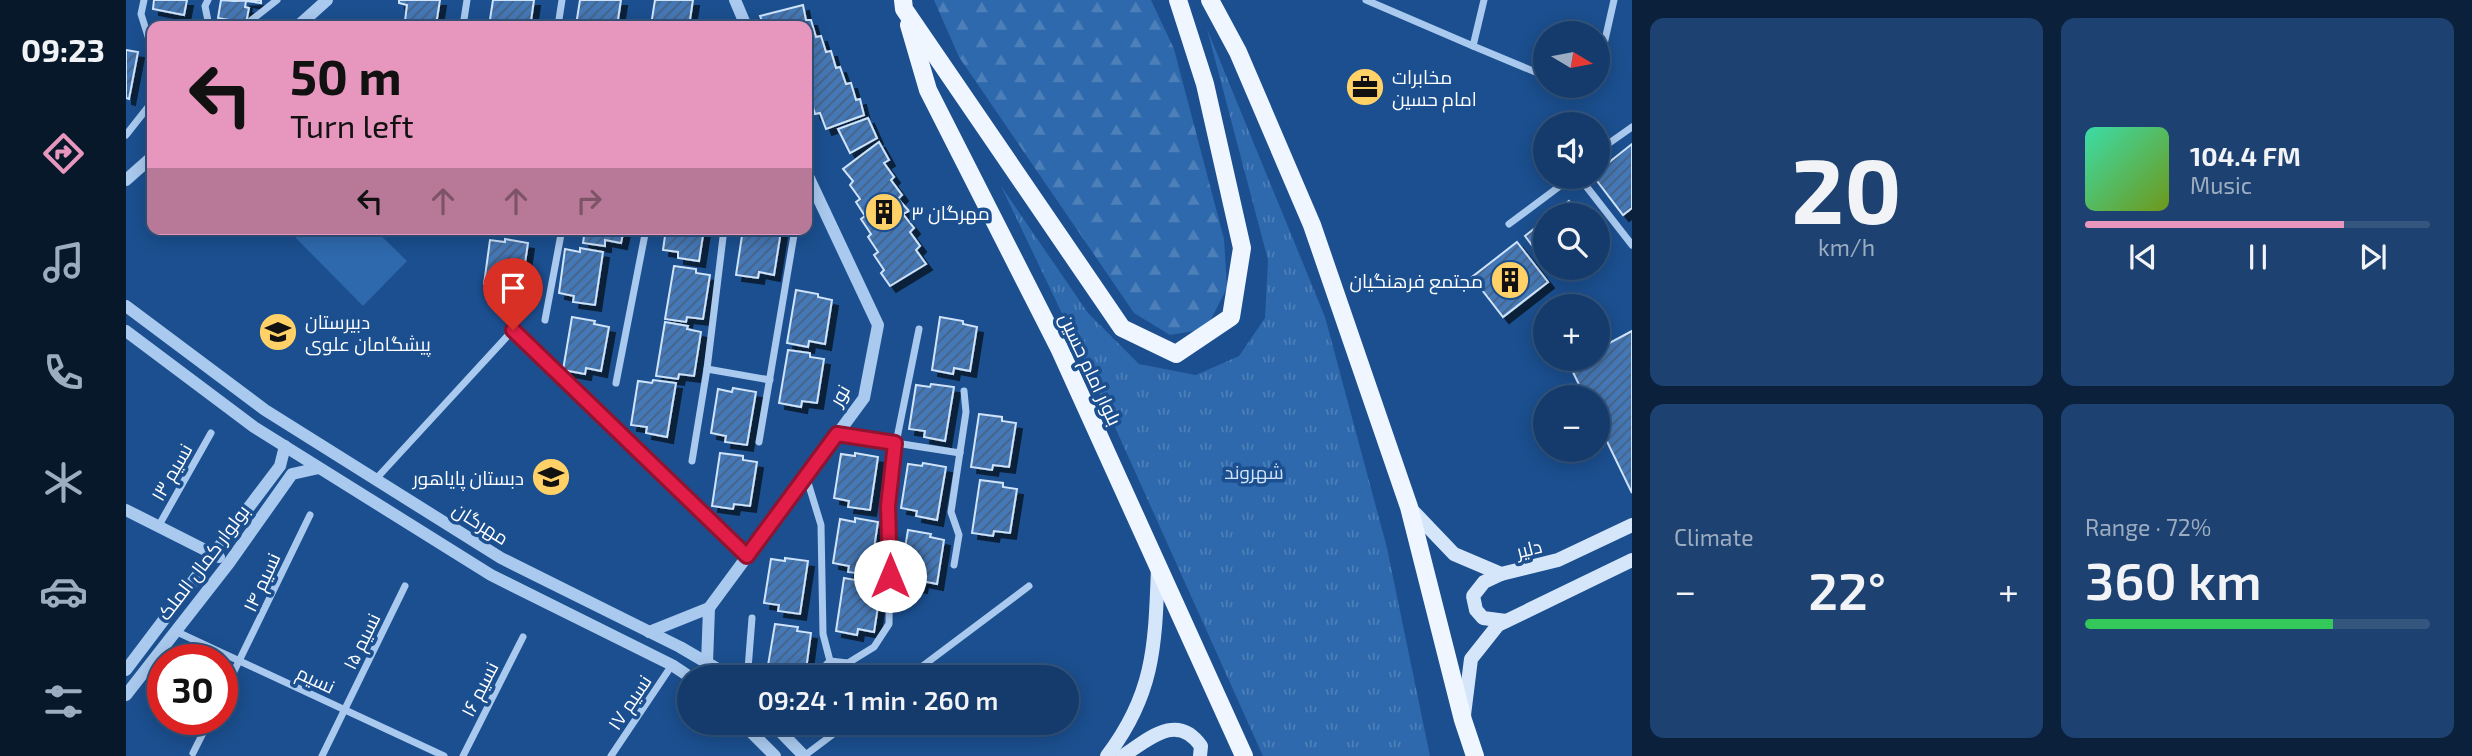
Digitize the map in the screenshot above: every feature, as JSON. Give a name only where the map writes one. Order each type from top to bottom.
[{"type":"main road","points":[[903,3],[1122,328],[1176,354],[1231,317],[1242,248],[1205,84],[1178,0]]},
{"type":"main road","points":[[1210,0],[1238,52],[1312,225],[1409,507],[1463,720],[1475,756]]},
{"type":"main road","name":"بلوار امام حسین","points":[[903,3],[928,90],[1060,350],[1244,756]]},
{"type":"main road","name":"دلیر","points":[[1409,507],[1454,554],[1501,574],[1558,560],[1632,525]]},
{"type":"main road","points":[[1463,720],[1471,659],[1499,625],[1632,560]]},
{"type":"main road","points":[[1107,756],[1141,702],[1152,661],[1158,564]]},
{"type":"main road","points":[[1501,574],[1484,582],[1473,596],[1476,610],[1483,618],[1506,621]]},
{"type":"main road","points":[[1123,756],[1157,734],[1174,729],[1192,734],[1201,746],[1200,756]]},
{"type":"street","points":[[144,0],[141,14],[147,33]]},
{"type":"street","points":[[208,0],[205,6],[208,21]]},
{"type":"street","points":[[250,21],[277,0]]},
{"type":"street","points":[[304,21],[327,0]]},
{"type":"street","points":[[464,21],[467,0]]},
{"type":"street","points":[[559,21],[562,0]]},
{"type":"street","points":[[735,0],[744,21]]},
{"type":"street","points":[[1216,0],[1219,18]]},
{"type":"street","points":[[1366,0],[1533,71]]},
{"type":"street","points":[[1473,46],[1484,0]]},
{"type":"street","points":[[1609,21],[1614,0]]},
{"type":"street","points":[[126,135],[147,108]]},
{"type":"street","points":[[1610,143],[1632,127]]},
{"type":"street","points":[[126,180],[147,161]]},
{"type":"street","name":"نور","points":[[709,608],[863,398],[878,324],[812,185]]},
{"type":"street","points":[[1509,224],[1556,189]]},
{"type":"street","points":[[1588,189],[1632,245]]},
{"type":"street","points":[[545,320],[561,235]]},
{"type":"street","points":[[616,383],[645,235]]},
{"type":"street","points":[[692,461],[707,369],[723,235]]},
{"type":"street","points":[[759,442],[794,235]]},
{"type":"street","name":"مهرگان","points":[[126,306],[265,410],[501,558],[710,665]]},
{"type":"street","points":[[830,661],[848,663],[874,647],[889,624],[888,506],[895,443],[919,329]]},
{"type":"street","points":[[376,480],[513,330],[747,556]]},
{"type":"street","name":"مهرگان","points":[[126,331],[254,427],[491,575],[677,668]]},
{"type":"street","points":[[707,369],[769,380]]},
{"type":"street","points":[[954,565],[958,535],[951,512],[965,412],[964,391]]},
{"type":"street","name":"نسیم ۱۳","points":[[158,527],[211,433]]},
{"type":"street","points":[[837,434],[960,453]]},
{"type":"street","name":"بولوار کمال الملک","points":[[126,670],[280,466],[285,446]]},
{"type":"street","name":"بولوار کمال الملک","points":[[126,695],[229,563],[292,474],[320,468]]},
{"type":"street","points":[[806,476],[821,525],[823,634],[830,661]]},
{"type":"street","points":[[126,510],[229,563]]},
{"type":"street","name":"نسیم ۱۴","points":[[238,666],[310,515]]},
{"type":"street","name":"نسیم ۱۵","points":[[322,756],[405,586]]},
{"type":"street","points":[[924,665],[1029,586]]},
{"type":"street","points":[[582,620],[591,603]]},
{"type":"street","points":[[649,632],[709,608],[707,663]]},
{"type":"street","points":[[748,665],[752,618]]},
{"type":"street","name":"نسیم","points":[[174,631],[444,756]]},
{"type":"street","name":"نسیم ۱۶","points":[[463,756],[523,637]]},
{"type":"street","points":[[826,665],[830,661]]},
{"type":"street","name":"نسیم ۱۷","points":[[611,756],[672,665]]},
{"type":"street","points":[[192,753],[202,735]]},
{"type":"street","points":[[754,735],[775,756]]},
{"type":"street","points":[[784,735],[804,756],[832,735]]},
{"type":"green space","points":[[934,0],[1151,0],[1174,49],[1224,239],[1227,288],[1206,329],[1170,335],[1134,313],[959,57]]},
{"type":"green space","name":"شهروند","points":[[1207,29],[1325,317],[1387,548],[1430,756],[1263,756],[1092,376],[1001,186],[1088,313],[1139,364],[1196,375],[1239,356],[1265,318],[1268,260]]},
{"type":"green space","points":[[293,235],[380,235],[407,261],[363,306]]},
{"type":"building","points":[[154,0],[187,0],[184,15],[153,9]]},
{"type":"building","points":[[221,0],[261,0],[261,3],[246,1],[245,7],[249,8],[246,21],[218,18]]},
{"type":"building","points":[[399,0],[440,0],[437,21],[405,21],[407,5],[399,3]]},
{"type":"building","points":[[493,0],[534,0],[531,21],[490,21]]},
{"type":"building","points":[[580,0],[621,0],[618,21],[577,21]]},
{"type":"building","points":[[655,0],[693,0],[690,21],[652,21]]},
{"type":"building","points":[[803,5],[806,20],[811,21],[762,21],[760,16]]},
{"type":"building","points":[[812,23],[816,37],[821,36],[826,52],[831,51],[836,68],[840,67],[846,84],[851,83],[856,100],[860,99],[864,115],[826,129],[820,113],[815,114],[812,104]]},
{"type":"building","points":[[126,50],[138,52],[129,99],[126,98]]},
{"type":"building","points":[[868,118],[877,138],[850,153],[838,129]]},
{"type":"building","name":"مهرگان ۳","points":[[879,142],[889,160],[884,163],[894,177],[891,180],[902,195],[898,199],[909,211],[903,214],[914,228],[910,232],[920,246],[916,250],[926,264],[890,286],[874,255],[878,252],[868,237],[871,234],[861,219],[865,216],[856,202],[860,199],[850,185],[853,181],[843,169]]},
{"type":"building","points":[[1632,144],[1632,208],[1623,215],[1603,189],[1610,189],[1610,161]]},
{"type":"building","points":[[1533,230],[1533,247],[1525,236]]},
{"type":"building","points":[[584,235],[623,235],[621,243],[605,240],[605,246],[583,243]]},
{"type":"building","points":[[665,235],[703,235],[699,261],[678,258],[678,252],[663,250]]},
{"type":"building","points":[[742,235],[780,235],[774,275],[759,272],[758,278],[736,275]]},
{"type":"building","points":[[505,239],[528,243],[520,296],[498,292],[499,287],[484,284],[490,240],[505,242]]},
{"type":"building","name":"مجتمع فرهنگیان","points":[[1517,242],[1533,263],[1533,280],[1548,282],[1503,317],[1472,277]]},
{"type":"building","points":[[580,248],[603,252],[595,305],[573,302],[574,296],[559,293],[565,249],[580,252]]},
{"type":"building","points":[[674,266],[696,269],[696,273],[710,275],[703,319],[687,317],[686,322],[665,319]]},
{"type":"building","points":[[796,290],[832,300],[825,344],[809,341],[808,347],[787,343]]},
{"type":"building","points":[[572,317],[595,321],[594,324],[609,327],[601,371],[586,368],[585,374],[563,370]]},
{"type":"building","points":[[940,317],[963,321],[963,324],[977,327],[970,371],[954,368],[953,374],[932,370]]},
{"type":"building","points":[[665,322],[688,326],[687,329],[701,332],[694,376],[679,374],[678,379],[656,376]]},
{"type":"building","points":[[1632,331],[1632,493],[1610,448],[1610,385],[1579,385],[1572,371],[1610,371],[1610,343]]},
{"type":"building","points":[[788,350],[810,353],[810,357],[824,359],[817,403],[802,401],[801,407],[779,403]]},
{"type":"building","points":[[653,380],[676,383],[667,437],[646,433],[647,427],[631,425],[638,381],[652,383]]},
{"type":"building","points":[[931,384],[954,387],[945,441],[924,437],[925,431],[909,429],[916,385],[930,387]]},
{"type":"building","points":[[733,388],[756,392],[747,445],[725,442],[726,436],[711,433],[718,389],[732,392]]},
{"type":"building","points":[[979,414],[1002,417],[1002,421],[1016,423],[1009,467],[993,465],[992,470],[971,467]]},
{"type":"building","points":[[720,453],[743,456],[743,460],[757,462],[750,506],[734,504],[733,509],[712,506]]},
{"type":"building","points":[[855,453],[878,457],[870,510],[848,507],[849,501],[834,498],[841,454],[855,456]]},
{"type":"building","points":[[923,463],[946,467],[937,520],[916,516],[917,511],[901,508],[908,464],[922,466]]},
{"type":"building","points":[[980,480],[1003,483],[1003,487],[1017,489],[1010,533],[994,531],[993,536],[972,533]]},
{"type":"building","points":[[855,518],[878,522],[870,575],[848,572],[849,566],[833,563],[840,519],[855,522]]},
{"type":"building","points":[[908,530],[931,534],[930,537],[944,540],[937,584],[922,581],[921,587],[899,584]]},
{"type":"building","points":[[785,558],[808,561],[800,614],[778,611],[779,605],[764,603],[771,559],[785,561]]},
{"type":"building","points":[[844,578],[881,587],[874,632],[858,629],[857,635],[836,631]]},
{"type":"building","points":[[775,624],[798,627],[797,631],[811,633],[807,665],[768,665]]},
{"type":"place","name":"مخابرات امام حسین","points":[[1365,87]]},
{"type":"place","name":"مهرگان ۳","points":[[884,212]]},
{"type":"place","name":"مجتمع فرهنگیان","points":[[1510,280]]},
{"type":"place","name":"دبیرستان پیشگامان علوی","points":[[278,332]]},
{"type":"place","name":"دبستان پایاهور","points":[[551,477]]},
{"type":"route","points":[[513,330],[747,556],[837,434],[895,443],[888,506],[890,576]]}]
